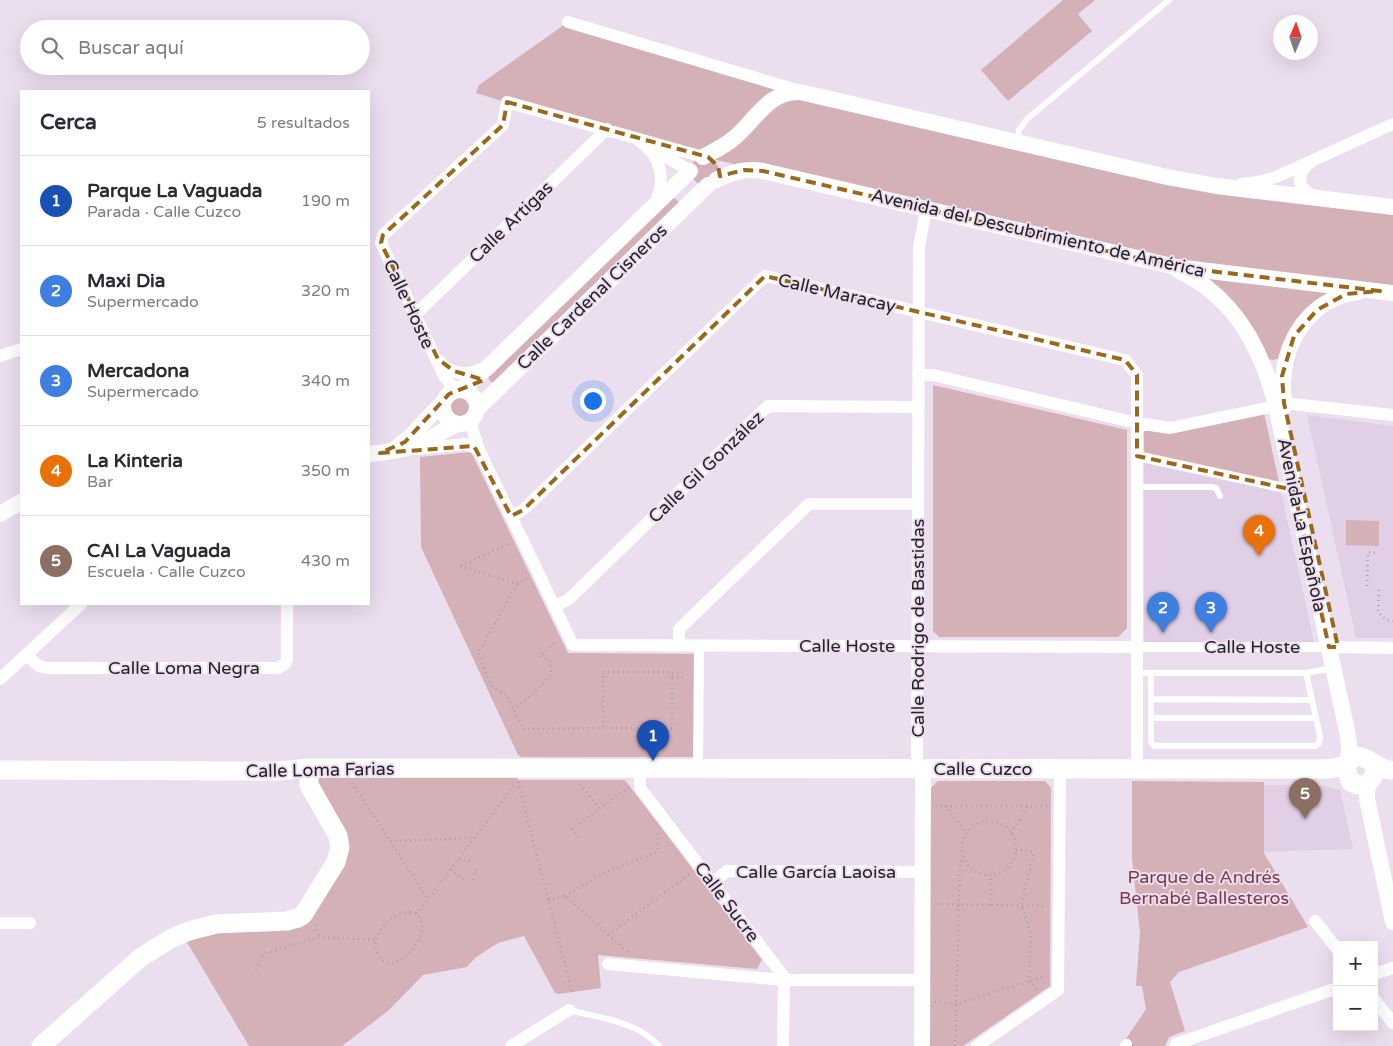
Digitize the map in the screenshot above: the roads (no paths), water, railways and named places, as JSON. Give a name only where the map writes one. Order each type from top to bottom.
[{"type":"main road","name":"Calle Cuzco","points":[[640,768],[1325,769],[1348,763],[1359,756],[1364,757],[1372,775],[1325,769]]},
{"type":"main road","name":"Calle Loma Farias","points":[[0,770],[277,771],[309,768],[640,768]]},
{"type":"main road","points":[[41,1046],[140,958],[170,939],[190,930],[216,924],[287,921],[303,915],[336,862],[340,847],[338,836],[309,785],[309,768]]},
{"type":"street","points":[[568,22],[812,94],[1167,177],[1216,186],[1393,207]]},
{"type":"street","points":[[690,171],[694,161],[732,140],[766,105],[777,97],[792,92],[812,94]]},
{"type":"street","points":[[375,241],[503,125],[507,102],[607,129],[711,159],[718,166],[719,171],[712,182],[700,185],[693,179],[690,171],[631,136]]},
{"type":"street","points":[[1216,186],[1258,182],[1276,177],[1393,124]]},
{"type":"street","name":"Calle Artigas","points":[[415,316],[607,129]]},
{"type":"street","points":[[631,136],[650,149],[661,169],[661,187],[654,206]]},
{"type":"street","points":[[1314,160],[1301,171],[1300,183],[1309,194],[1326,199]]},
{"type":"street","name":"Avenida del Descubrimiento de América","points":[[712,182],[737,171],[756,170],[1176,267],[1387,292]]},
{"type":"street","name":"Calle Cardenal Cisneros","points":[[460,390],[488,367],[690,171]]},
{"type":"street","name":"Calle Cardenal Cisneros","points":[[475,413],[712,182]]},
{"type":"street","name":"Calle Rodrigo de Bastidas","points":[[922,1046],[923,775],[917,769],[918,312],[919,241],[926,209]]},
{"type":"street","name":"Calle Hoste","points":[[375,241],[444,376],[451,385],[460,390]]},
{"type":"street","name":"Avenida La Española","points":[[1157,263],[1194,278],[1221,300],[1243,326],[1257,349],[1280,404],[1333,647],[1333,668],[1348,738],[1348,763]]},
{"type":"street","name":"Calle Maracay","points":[[510,516],[523,510],[765,276],[1125,360],[1137,375],[1137,770]]},
{"type":"street","points":[[1257,349],[1263,356],[1273,360],[1280,358],[1301,326],[1317,310],[1336,298],[1356,292],[1387,292]]},
{"type":"street","points":[[1280,404],[1282,376],[1289,347]]},
{"type":"street","points":[[0,356],[20,350]]},
{"type":"street","points":[[431,350],[442,364],[454,372],[469,373],[488,367]]},
{"type":"street","points":[[918,375],[933,375],[1137,423],[1170,428],[1280,404],[1299,404],[1393,415]]},
{"type":"street","name":"Calle Hoste","points":[[444,376],[446,392],[444,401]]},
{"type":"street","points":[[380,453],[400,446],[422,443],[457,424],[466,423],[475,413],[476,401],[471,394],[460,390],[448,394],[413,444]]},
{"type":"street","points":[[444,401],[443,410],[446,417],[457,424]]},
{"type":"street","name":"Avenida La Española","points":[[1280,404],[1294,490],[1357,736],[1372,775],[1362,791],[1368,805],[1389,882],[1393,922]]},
{"type":"street","name":"Calle Gil González","points":[[554,607],[569,599],[768,406],[918,407]]},
{"type":"street","name":"Calle Hoste","points":[[475,413],[472,428],[479,450],[573,646],[1333,647]]},
{"type":"street","name":"Calle Hoste","points":[[457,424],[479,450]]},
{"type":"street","points":[[413,444],[466,444],[479,450]]},
{"type":"street","points":[[1137,456],[1294,490]]},
{"type":"street","points":[[0,514],[20,503]]},
{"type":"street","points":[[679,646],[679,628],[809,504],[918,504]]},
{"type":"street","points":[[0,679],[81,605]]},
{"type":"street","name":"Calle Loma Negra","points":[[26,655],[39,666],[47,668],[281,667],[287,659],[287,605]]},
{"type":"street","points":[[698,768],[699,646]]},
{"type":"street","points":[[1333,647],[1393,648]]},
{"type":"street","name":"Calle Sucre","points":[[640,768],[640,788],[784,977],[784,980]]},
{"type":"street","points":[[977,1046],[1058,990],[1060,770]]},
{"type":"street","name":"Calle García Laoisa","points":[[712,882],[727,871],[923,872]]},
{"type":"street","points":[[1315,921],[1333,945]]},
{"type":"street","points":[[0,922],[30,923]]},
{"type":"street","points":[[608,964],[784,980],[922,980]]},
{"type":"street","points":[[1378,973],[1393,968]]},
{"type":"street","points":[[784,980],[784,1046]]},
{"type":"street","points":[[1175,1046],[1176,1044],[1333,989]]},
{"type":"street","points":[[1378,1004],[1393,1023]]},
{"type":"street","points":[[511,1046],[569,1010]]},
{"type":"lane","points":[[1017,142],[1019,130],[1027,119],[1168,0]]},
{"type":"lane","points":[[1136,486],[1210,486],[1216,488],[1220,496]]},
{"type":"lane","points":[[1137,673],[1306,674],[1333,668]]},
{"type":"lane","points":[[1151,673],[1151,742],[1154,746],[1315,746],[1319,742],[1320,736],[1306,674]]},
{"type":"lane","points":[[1151,700],[1312,700]]},
{"type":"lane","points":[[1151,718],[1316,718]]},
{"type":"lane","points":[[569,1010],[640,1030],[652,1037],[659,1046]]},
{"type":"place","name":"La Kinteria","points":[[1259,556]]},
{"type":"place","name":"Maxi Dia","points":[[1163,633]]},
{"type":"place","name":"Mercadona","points":[[1211,633]]},
{"type":"place","name":"Parque La Vaguada","points":[[653,761]]},
{"type":"place","name":"CAI La Vaguada","points":[[1305,819]]},
{"type":"park label","name":"Parque de Andrés Bernabé Ballesteros","points":[[1204,888]]}]
